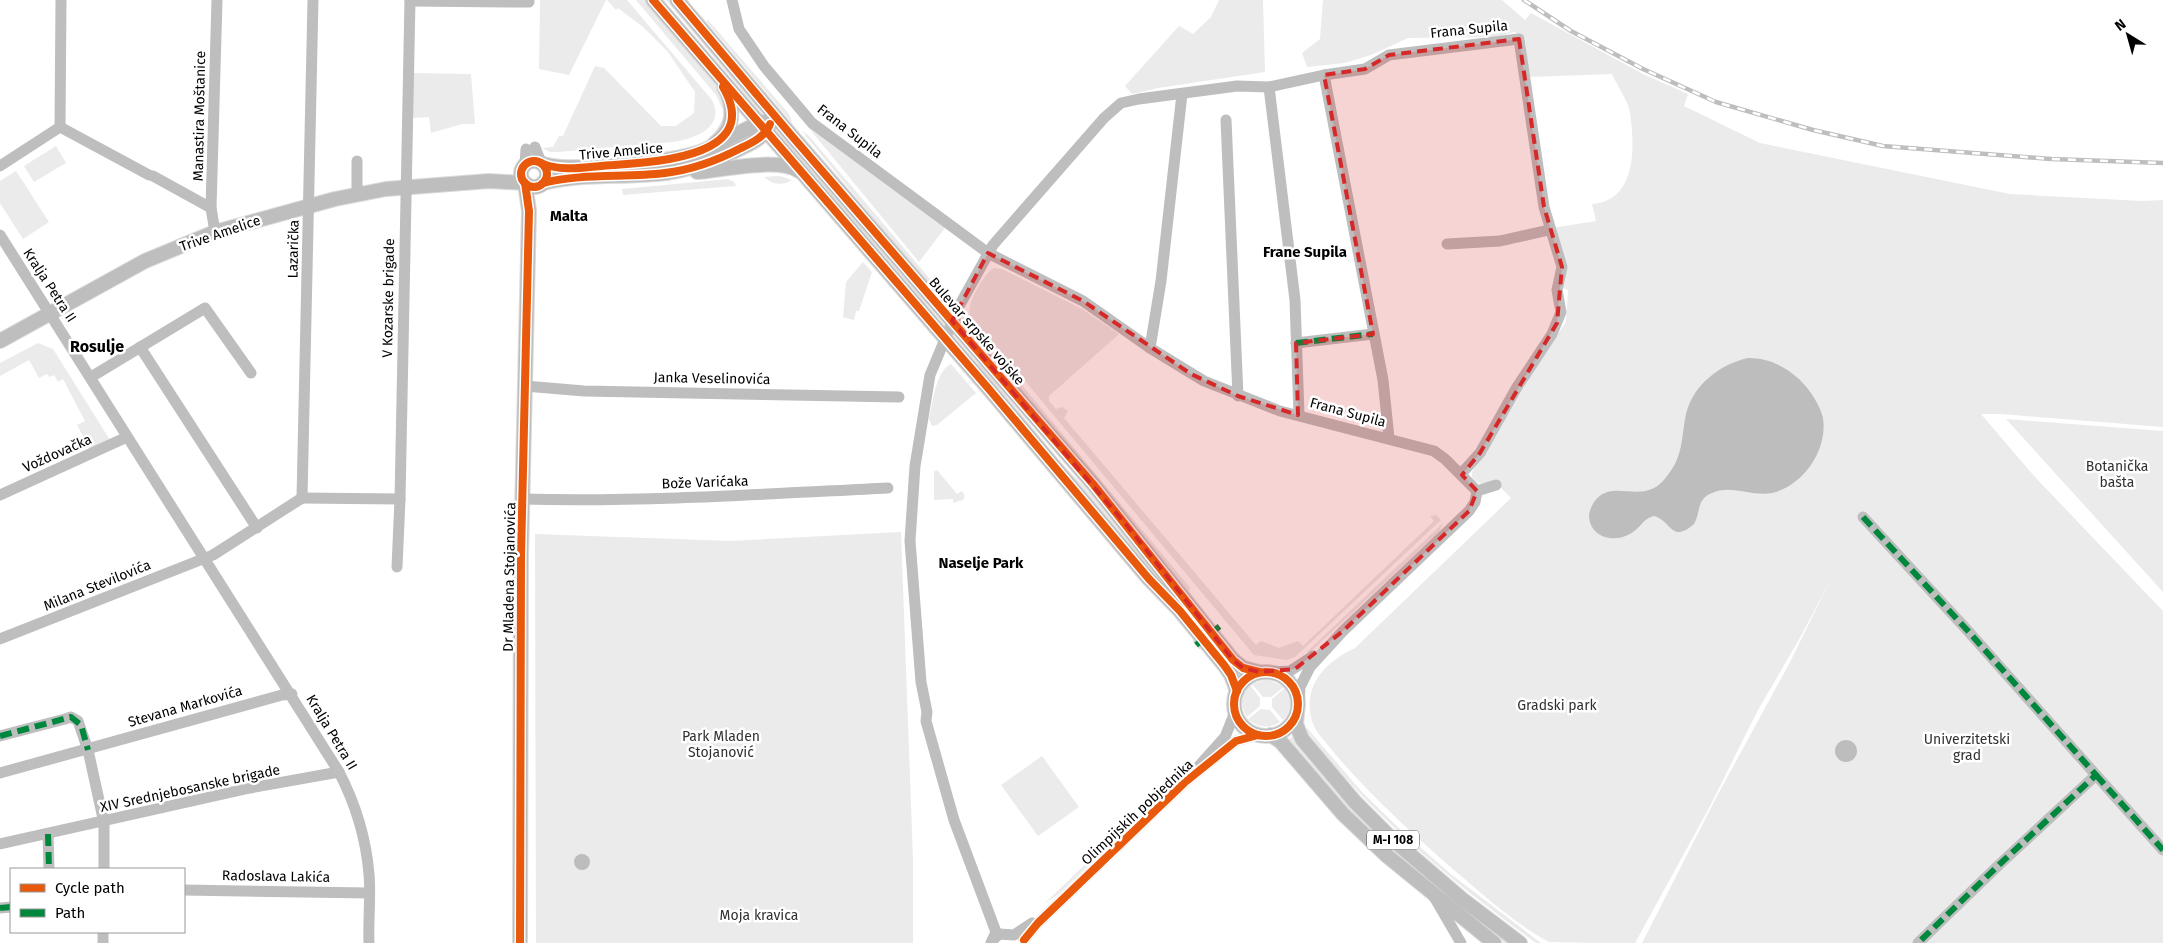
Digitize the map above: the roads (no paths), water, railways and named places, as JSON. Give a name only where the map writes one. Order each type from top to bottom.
[{"type":"main road","name":"Bulevar srpske vojske","points":[[653,0],[766,125],[805,176],[1149,579],[1203,639],[1231,675],[1237,691]]},
{"type":"main road","name":"Bulevar srpske vojske","points":[[677,0],[1128,527],[1233,660],[1243,668],[1265,672],[1290,682],[1295,689],[1298,709],[1296,724],[1302,739],[1373,820],[1431,873],[1520,943]]},
{"type":"main road","points":[[703,152],[720,139],[732,116],[728,94],[709,63]]},
{"type":"main road","points":[[767,105],[766,125],[785,128]]},
{"type":"main road","name":"Trive Amelice","points":[[540,163],[557,167],[676,159],[703,152],[741,134],[766,125]]},
{"type":"main road","name":"Trive Amelice","points":[[0,342],[145,262],[216,232],[357,194],[406,187],[489,181],[535,184],[576,178],[667,173],[709,162],[748,145],[766,125]]},
{"type":"main road","points":[[532,161],[540,163],[547,172],[535,184],[522,175],[525,165],[532,161]]},
{"type":"main road","name":"Trive Amelice","points":[[489,181],[509,176],[525,165]]},
{"type":"main road","points":[[667,173],[786,165],[791,166],[805,176]]},
{"type":"main road","name":"Dr Mladena Stojanovića","points":[[520,943],[522,499],[529,211],[535,184]]},
{"type":"main road","points":[[1235,712],[1237,691],[1245,679],[1265,672]]},
{"type":"main road","points":[[1264,735],[1287,728],[1298,709]]},
{"type":"main road","name":"M-I 108","points":[[1235,712],[1242,725],[1286,746],[1343,814],[1433,895],[1494,943]]},
{"type":"street","points":[[60,127],[61,0]]},
{"type":"street","name":"Manastira Moštanice","points":[[216,232],[211,208],[217,0]]},
{"type":"street","name":"Lazarička","points":[[302,498],[314,0]]},
{"type":"street","points":[[410,0],[529,1]]},
{"type":"street","name":"V Kozarske brigade","points":[[397,567],[410,0]]},
{"type":"street","name":"Frana Supila","points":[[732,0],[739,29],[764,66],[812,122],[988,253],[1083,301],[1191,374],[1238,396],[1280,411],[1434,451],[1461,474],[1480,453],[1517,387],[1557,323],[1561,312],[1558,290],[1562,267],[1549,230],[1535,154],[1520,40],[1389,54],[1365,69],[1269,87],[1237,86],[1121,103],[1104,118],[1012,221],[988,253],[952,321],[930,375],[912,488],[910,541],[922,682],[928,712],[926,721],[943,786],[993,938]]},
{"type":"street","name":"Frana Supila","points":[[1324,76],[1374,334],[1389,438]]},
{"type":"street","name":"Frana Supila","points":[[1269,87],[1295,300],[1299,415]]},
{"type":"street","points":[[1150,348],[1161,281],[1182,94]]},
{"type":"street","points":[[1226,120],[1238,396]]},
{"type":"street","points":[[0,166],[60,127]]},
{"type":"street","points":[[60,127],[211,208]]},
{"type":"street","points":[[525,165],[530,148],[540,163]]},
{"type":"street","points":[[357,161],[357,194]]},
{"type":"street","points":[[1447,244],[1500,241],[1549,230]]},
{"type":"street","name":"Kralja Petra II","points":[[0,235],[292,694],[339,772],[363,835],[369,876],[369,943]]},
{"type":"street","points":[[91,377],[205,308],[251,373]]},
{"type":"street","points":[[1296,343],[1374,334]]},
{"type":"street","points":[[140,347],[257,528]]},
{"type":"street","name":"Janka Veselinovića","points":[[525,386],[584,391],[899,397]]},
{"type":"street","name":"Voždovačka","points":[[0,495],[127,437]]},
{"type":"street","points":[[1461,474],[1477,492]]},
{"type":"street","points":[[1477,492],[1496,485]]},
{"type":"street","name":"Bože Varićaka","points":[[522,499],[589,500],[726,496],[888,488]]},
{"type":"street","points":[[1298,709],[1300,687],[1305,673],[1343,632],[1469,511],[1475,502],[1477,492]]},
{"type":"street","points":[[205,558],[257,528],[302,498],[400,499]]},
{"type":"street","points":[[1862,518],[1968,631],[2163,850]]},
{"type":"street","name":"Milana Stevilovića","points":[[0,639],[205,558]]},
{"type":"street","points":[[1265,672],[1295,669],[1343,632]]},
{"type":"street","name":"Stevana Markovića","points":[[0,773],[282,695],[292,694]]},
{"type":"street","name":"Olimpijskih pobjednika","points":[[1184,783],[1225,737],[1235,712]]},
{"type":"street","points":[[0,736],[71,717],[81,725],[104,823],[104,868]]},
{"type":"street","name":"Olimpijskih pobjednika","points":[[993,938],[999,934],[1023,939],[1062,898],[1184,783],[1236,741],[1264,735]]},
{"type":"street","name":"XIV Srednjebosanske brigade","points":[[0,844],[104,823],[250,788],[339,772]]},
{"type":"street","points":[[1918,943],[2096,775]]},
{"type":"street","points":[[48,834],[49,868]]},
{"type":"street","name":"Radoslava Lakića","points":[[185,890],[368,893]]},
{"type":"street","points":[[1433,895],[1461,943]]},
{"type":"street","points":[[993,938],[1023,939]]},
{"type":"tunnel","points":[[1196,645],[1220,626]]},
{"type":"railway","points":[[1524,0],[1571,31],[1643,69],[1716,102],[1813,130],[1883,146],[2051,159],[2163,163]]},
{"type":"district","name":"Malta","points":[[569,216]]},
{"type":"district","name":"Frane Supila","points":[[1305,252]]},
{"type":"district","name":"Rosulje","points":[[97,346]]},
{"type":"district","name":"Naselje Park","points":[[981,563]]},
{"type":"park label","name":"Botanička bašta","points":[[2117,474]]},
{"type":"park label","name":"Gradski park","points":[[1557,705]]},
{"type":"park label","name":"Park Mladen Stojanović","points":[[721,744]]},
{"type":"park label","name":"Univerzitetski grad","points":[[1967,748]]},
{"type":"park label","name":"Moja kravica","points":[[759,915]]}]
